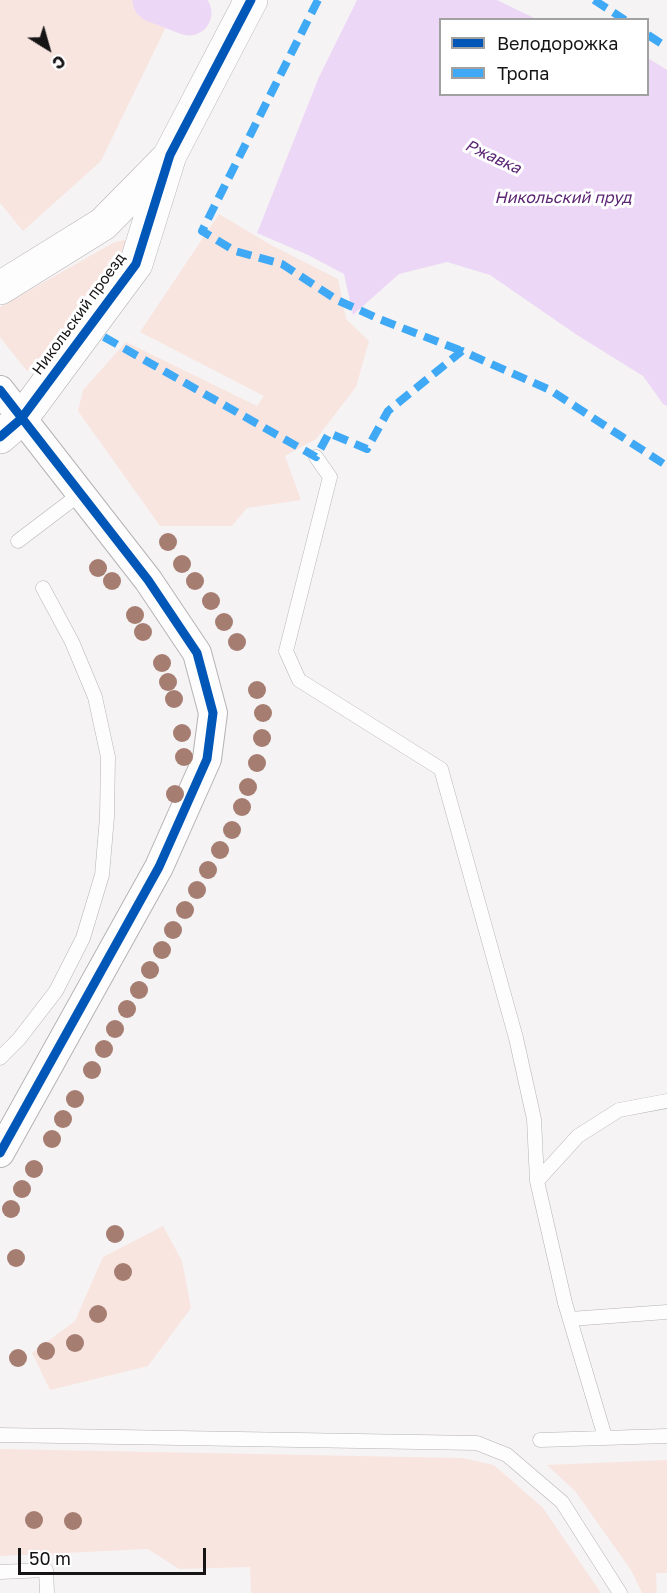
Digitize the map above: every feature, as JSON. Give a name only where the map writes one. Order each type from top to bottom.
[{"type":"street","name":"Никольский проезд","points":[[10,428],[136,264],[170,155],[251,0]]},
{"type":"street","name":"Никольский проезд","points":[[0,288],[103,224],[170,155]]},
{"type":"street","points":[[0,390],[10,428],[80,494],[148,580],[196,653],[213,713],[207,759],[159,867],[0,1153]]},
{"type":"lane","points":[[316,457],[330,477],[286,651],[299,680],[441,769],[516,1038],[534,1119],[537,1181],[570,1319],[605,1437]]},
{"type":"lane","points":[[18,541],[80,494]]},
{"type":"lane","points":[[0,1058],[19,1039],[56,991],[83,938],[102,875],[107,817],[108,758],[95,697],[72,642],[43,588]]},
{"type":"lane","points":[[537,1181],[578,1136],[611,1115],[620,1110],[667,1101]]},
{"type":"lane","points":[[570,1319],[667,1312]]},
{"type":"lane","points":[[0,1435],[477,1443],[507,1455],[562,1502],[620,1593]]},
{"type":"lane","points":[[540,1440],[667,1436]]},
{"type":"lane","points":[[0,1572],[46,1570],[47,1593]]},
{"type":"shaded area","points":[[0,0],[179,0],[101,161],[23,231],[0,203]]},
{"type":"shaded area","points":[[219,214],[271,245],[338,279],[346,319],[369,341],[356,387],[316,439],[285,456],[301,500],[247,508],[232,526],[160,526],[78,411],[83,390],[126,342],[257,406],[264,396],[140,332]]},
{"type":"shaded area","points":[[124,240],[132,247],[40,365],[27,371],[0,337],[0,307],[113,243]]},
{"type":"shaded area","points":[[163,1226],[182,1261],[191,1308],[148,1366],[50,1390],[32,1353],[75,1321],[103,1257]]},
{"type":"shaded area","points":[[0,1449],[462,1458],[494,1465],[543,1508],[601,1593],[251,1593],[250,1567],[179,1569],[148,1549],[0,1556]]},
{"type":"shaded area","points":[[667,1460],[667,1573],[656,1573],[657,1593],[642,1593],[631,1570],[575,1491],[547,1465]]},
{"type":"water","name":"Никольский пруд","points":[[357,0],[497,0],[534,18],[439,18],[439,96],[649,96],[649,59],[667,70],[667,406],[663,404],[643,376],[577,335],[490,275],[447,262],[399,274],[353,315],[344,274],[308,255],[257,233],[319,77]]},
{"type":"waterway","name":"Ржавка","points":[[155,0],[189,13]]},
{"type":"marked path","points":[[318,0],[202,231],[235,251],[282,264],[337,300],[462,351]]},
{"type":"marked path","points":[[594,0],[622,18]]},
{"type":"marked path","points":[[649,36],[667,47]]},
{"type":"marked path","points":[[104,337],[316,457],[329,433],[367,449],[388,411],[462,351],[550,390],[667,466]]},
{"type":"cycle path","points":[[0,437],[21,419],[136,264],[170,155],[251,0]]},
{"type":"cycle path","points":[[0,390],[148,580],[197,653],[213,713],[207,759],[159,867],[0,1153]]}]
